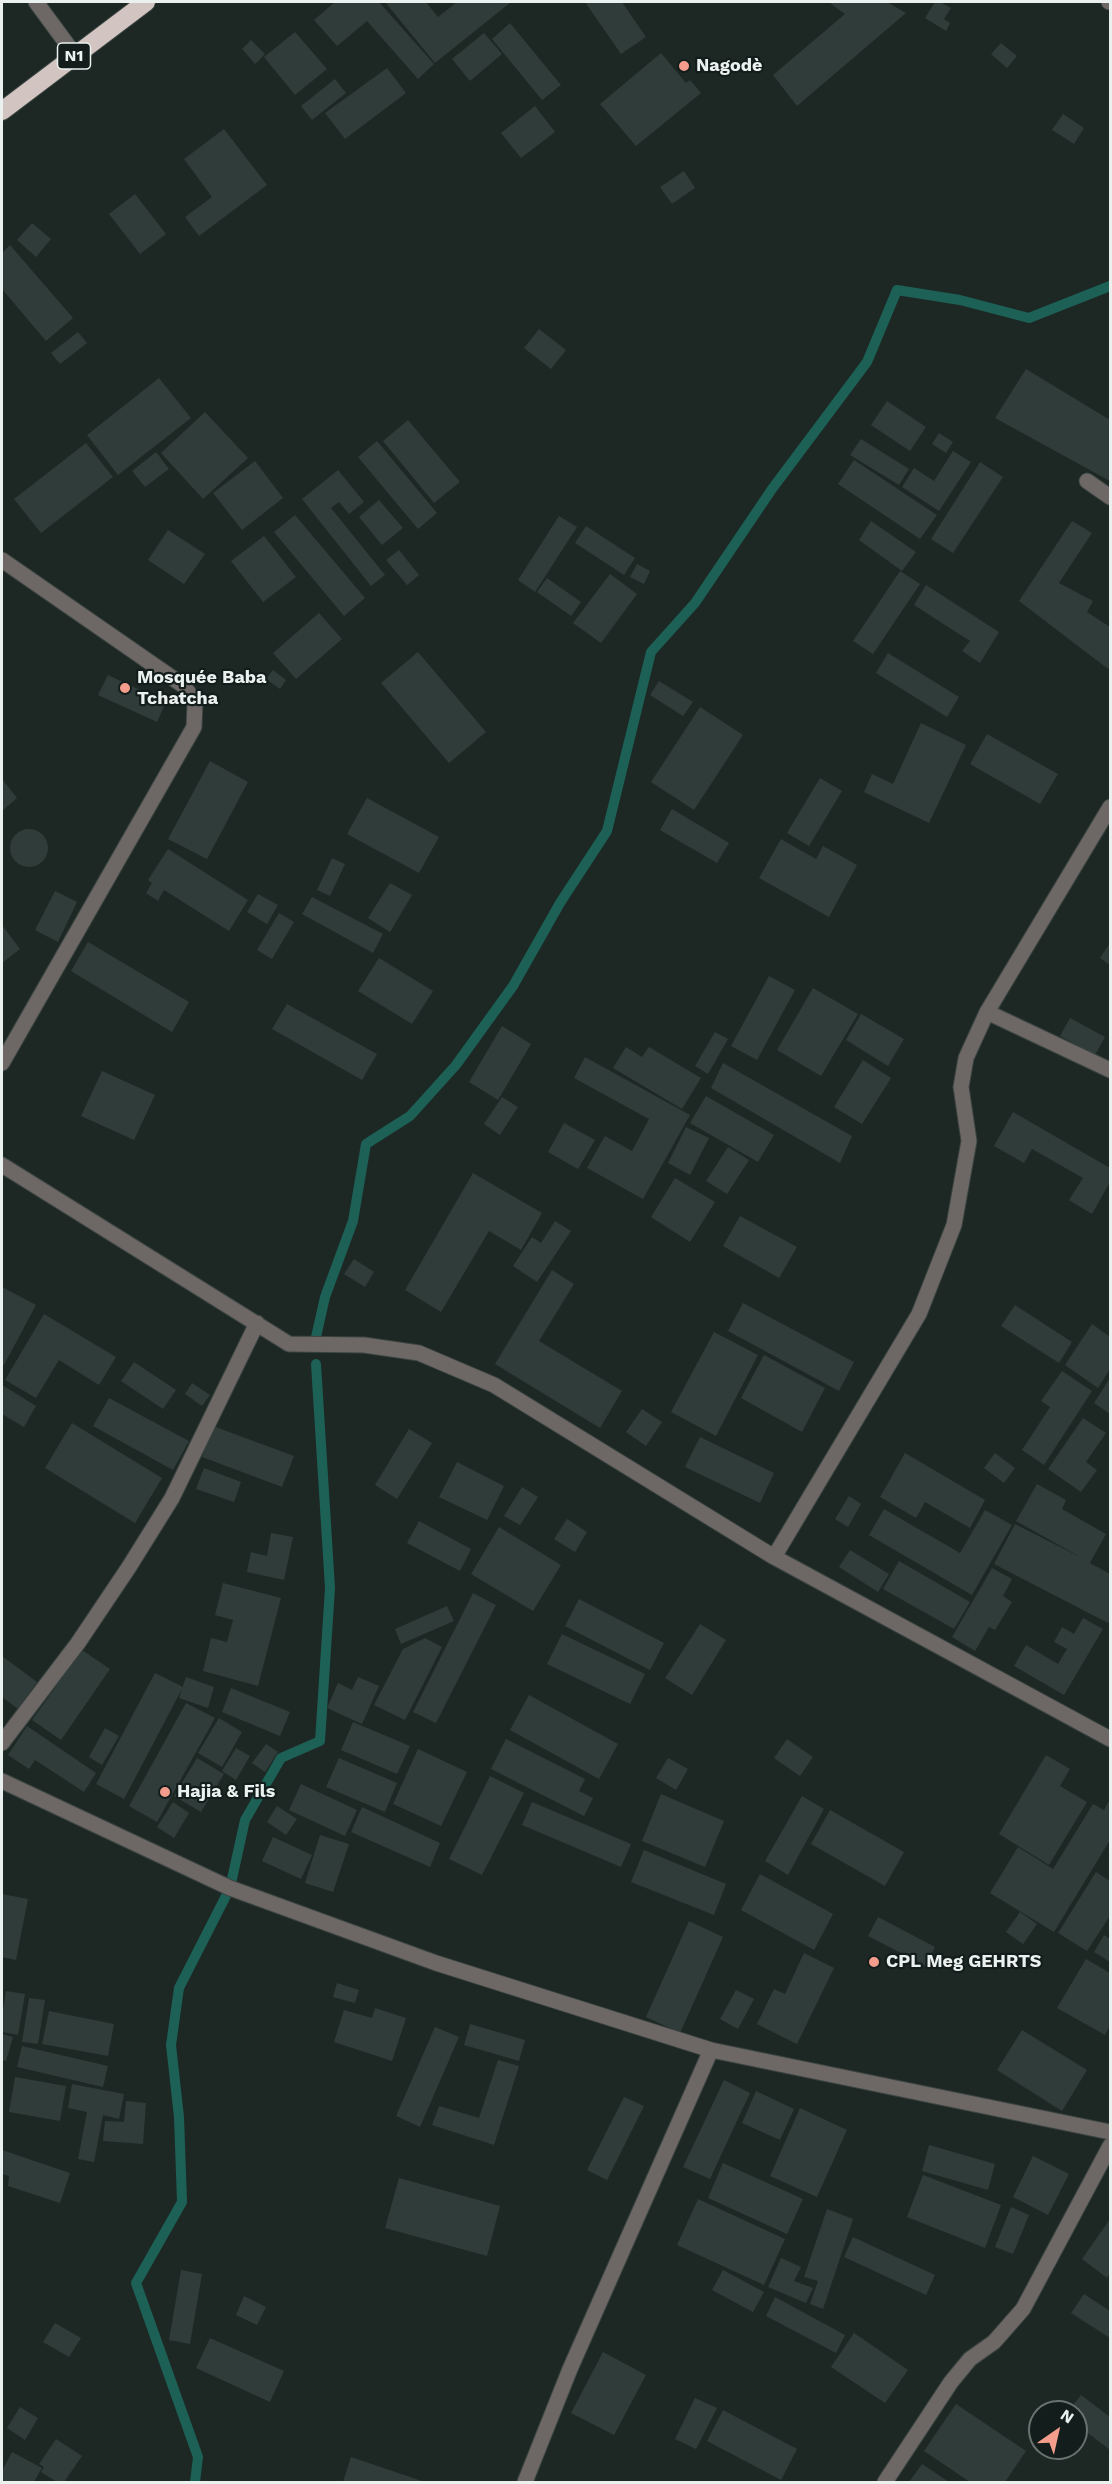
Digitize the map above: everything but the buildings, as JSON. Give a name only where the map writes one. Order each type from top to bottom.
[{"type":"highway","name":"N1","points":[[2,111],[146,2]]},
{"type":"street","points":[[36,2],[75,55]]},
{"type":"street","points":[[1087,481],[1110,497]]},
{"type":"street","points":[[2,560],[184,686],[195,702],[194,727],[2,1063]]},
{"type":"street","points":[[774,1557],[919,1314],[954,1225],[969,1141],[961,1087],[966,1058],[987,1012],[1110,807]]},
{"type":"street","points":[[987,1012],[1110,1070]]},
{"type":"street","points":[[2,1164],[289,1344],[364,1345],[419,1353],[494,1386],[774,1557],[1110,1739]]},
{"type":"street","points":[[2,1743],[78,1643],[172,1498],[257,1323]]},
{"type":"street","points":[[2,1781],[230,1888],[436,1963],[711,2050],[1110,2132]]},
{"type":"street","points":[[525,2482],[570,2369],[711,2050]]},
{"type":"street","points":[[885,2482],[951,2382],[970,2359],[994,2342],[1023,2309],[1110,2146]]},
{"type":"waterway","points":[[316,1337],[325,1297],[353,1221],[366,1144],[410,1116],[456,1065],[513,986],[560,903],[607,831],[651,652],[695,603],[772,489],[867,362],[897,290],[960,300],[1029,318],[1110,286]]},
{"type":"waterway","points":[[195,2482],[198,2457],[136,2283],[182,2202],[179,2117],[171,2045],[179,1988],[230,1888],[245,1820],[281,1758],[320,1741],[330,1588],[316,1364]]},
{"type":"place","name":"Nagodè","points":[[684,66]]},
{"type":"place","name":"Mosquée Baba Tchatcha","points":[[125,688]]},
{"type":"place","name":"Hajia & Fils","points":[[165,1792]]},
{"type":"place","name":"CPL Meg GEHRTS","points":[[874,1962]]}]
